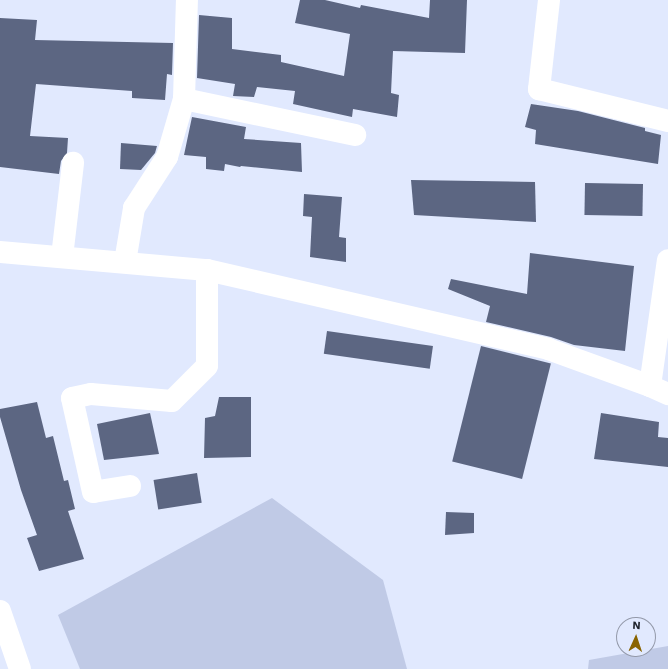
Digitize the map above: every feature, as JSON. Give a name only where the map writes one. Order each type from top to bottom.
[{"type":"street","points":[[125,262],[134,208],[167,158],[184,98],[186,0]]},
{"type":"street","points":[[549,0],[539,89],[668,121]]},
{"type":"street","points":[[184,98],[355,135]]},
{"type":"street","points":[[62,257],[72,163]]},
{"type":"street","points":[[0,252],[207,270],[548,350],[659,390],[668,260]]},
{"type":"street","points":[[130,486],[93,492],[72,398],[91,394],[172,401],[207,366],[207,270]]},
{"type":"street","points":[[0,611],[20,669]]},
{"type":"shaded area","points":[[272,498],[383,580],[407,669],[80,669],[58,615]]},
{"type":"shaded area","points":[[668,646],[668,669],[588,669],[589,660],[616,655],[616,657],[656,657],[656,648]]},
{"type":"building","points":[[300,0],[325,0],[360,8],[361,5],[429,18],[430,0],[467,0],[465,53],[393,51],[391,93],[399,95],[397,117],[353,109],[352,117],[293,104],[295,91],[257,87],[254,97],[233,96],[235,84],[197,78],[199,15],[232,18],[232,49],[281,55],[281,62],[344,76],[350,34],[295,23]]},
{"type":"building","points":[[0,18],[37,20],[35,40],[173,43],[172,75],[167,74],[165,100],[132,98],[132,91],[36,84],[30,136],[68,138],[67,153],[61,161],[59,174],[0,167]]},
{"type":"building","points":[[531,104],[578,111],[645,128],[645,131],[661,135],[658,164],[535,144],[536,130],[525,127]]},
{"type":"building","points":[[192,117],[246,127],[244,139],[301,143],[302,172],[240,167],[225,164],[224,171],[206,169],[206,157],[184,155]]},
{"type":"building","points":[[121,143],[157,146],[155,153],[141,170],[120,169]]},
{"type":"building","points":[[411,180],[535,182],[536,222],[414,215]]},
{"type":"building","points":[[585,183],[643,184],[642,216],[584,215]]},
{"type":"building","points":[[304,194],[342,197],[339,237],[346,238],[346,262],[310,257],[312,217],[303,216]]},
{"type":"building","points":[[530,253],[634,266],[625,351],[574,345],[551,337],[486,322],[490,306],[448,289],[451,279],[527,294]]},
{"type":"building","points":[[327,331],[433,346],[430,369],[324,354]]},
{"type":"building","points":[[481,346],[551,363],[522,479],[452,461]]},
{"type":"building","points":[[219,397],[251,397],[251,457],[204,458],[205,418],[215,416]]},
{"type":"building","points":[[37,402],[46,438],[53,436],[64,481],[68,480],[75,509],[68,511],[84,559],[39,571],[27,538],[37,535],[21,490],[0,417],[0,409]]},
{"type":"building","points":[[150,413],[159,454],[104,460],[97,424]]},
{"type":"building","points":[[601,413],[659,422],[658,437],[668,438],[668,467],[594,459]]},
{"type":"building","points":[[197,473],[202,503],[158,510],[154,480]]},
{"type":"building","points":[[446,512],[474,513],[474,533],[445,535]]}]
